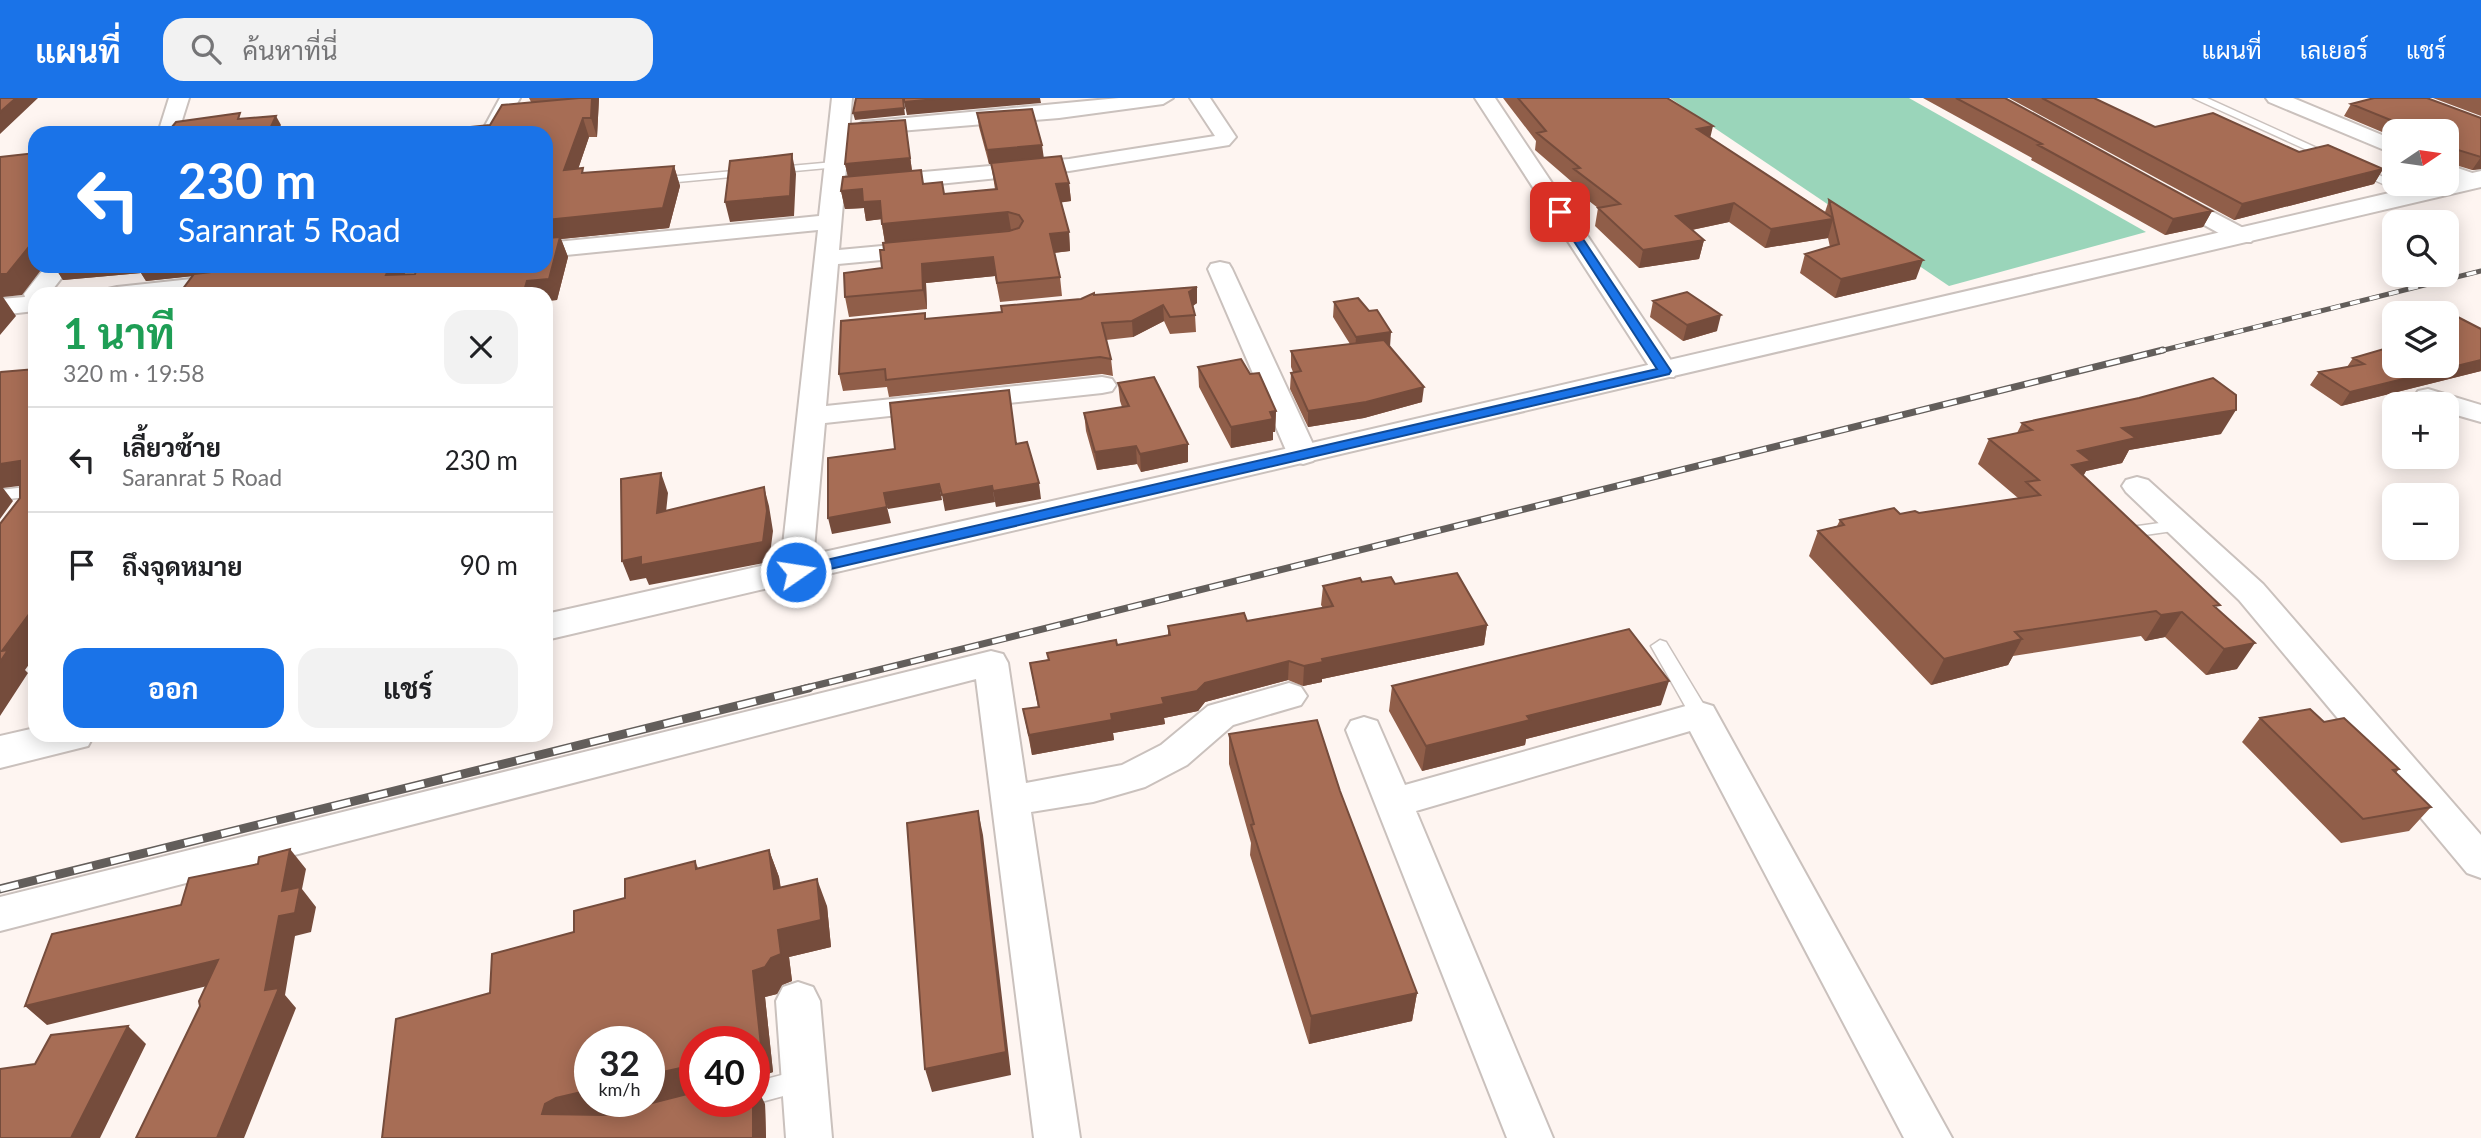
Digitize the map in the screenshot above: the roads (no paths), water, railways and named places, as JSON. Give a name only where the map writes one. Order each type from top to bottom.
[{"type":"street","points":[[170,126],[179,98]]},
{"type":"street","points":[[796,572],[809,416],[842,98]]},
{"type":"street","points":[[838,130],[1059,112],[1163,98]]},
{"type":"street","points":[[833,176],[1069,165],[1225,139],[1200,98]]},
{"type":"street","points":[[1485,98],[1665,371]]},
{"type":"street","points":[[2276,98],[2382,143]]},
{"type":"street","points":[[2148,185],[2244,237]]},
{"type":"street","points":[[553,625],[1303,455],[2412,196]]},
{"type":"street","points":[[553,249],[829,222]]},
{"type":"street","points":[[826,258],[945,247]]},
{"type":"street","points":[[1220,269],[1303,455]]},
{"type":"street","points":[[43,287],[54,273]]},
{"type":"street","points":[[205,287],[257,279]]},
{"type":"street","points":[[0,307],[28,300]]},
{"type":"street","points":[[818,330],[846,328]]},
{"type":"street","points":[[809,416],[1102,385]]},
{"type":"street","points":[[2459,407],[2481,414]]},
{"type":"street","points":[[2137,486],[2251,592],[2481,862]]},
{"type":"street","points":[[14,526],[28,507]]},
{"type":"street","points":[[0,914],[991,663],[1057,1138]]},
{"type":"street","points":[[1009,801],[1093,787],[1132,777],[1174,755],[1221,715],[1289,696]]},
{"type":"street","points":[[1394,803],[1700,715],[1929,1138]]},
{"type":"street","points":[[1364,730],[1531,1138]]},
{"type":"street","points":[[0,752],[43,742]]},
{"type":"street","points":[[799,1001],[807,1080],[809,1138]]},
{"type":"lane","points":[[2199,98],[2339,161]]},
{"type":"lane","points":[[2352,166],[2382,180]]},
{"type":"lane","points":[[640,182],[833,176]]},
{"type":"lane","points":[[0,495],[28,492]]},
{"type":"lane","points":[[2117,519],[2151,552]]},
{"type":"lane","points":[[2131,532],[2181,526]]},
{"type":"lane","points":[[1660,646],[1700,715]]},
{"type":"lane","points":[[770,1089],[807,1080]]},
{"type":"railway","points":[[2156,352],[2481,271]]},
{"type":"railway","points":[[802,689],[2163,350]]},
{"type":"railway","points":[[0,889],[809,688]]}]
